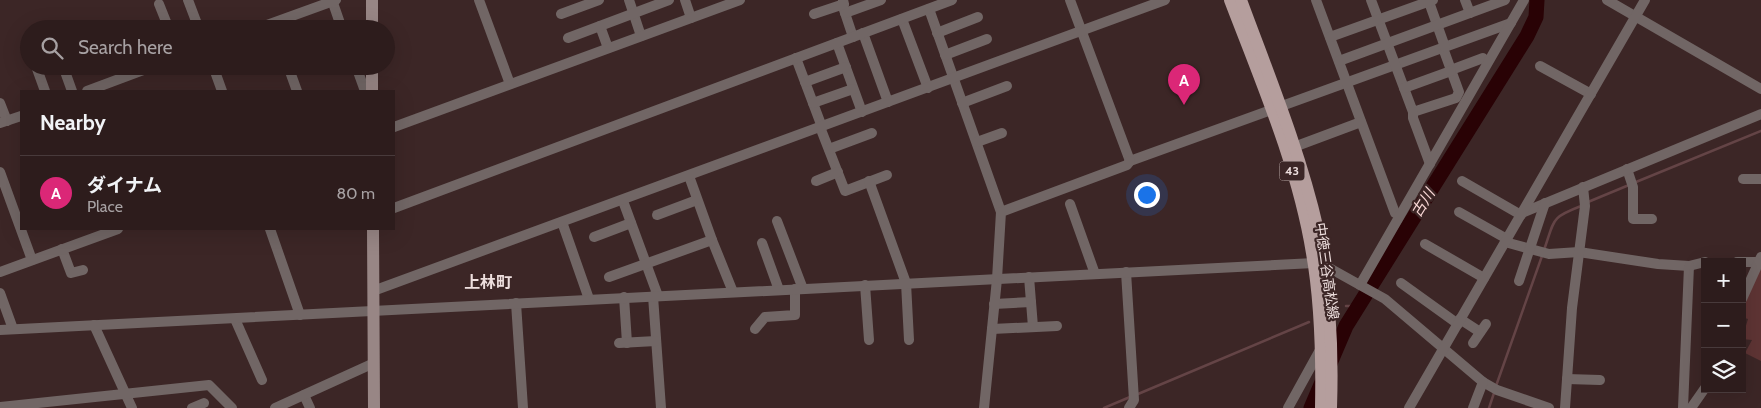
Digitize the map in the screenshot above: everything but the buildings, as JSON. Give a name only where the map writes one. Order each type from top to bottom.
[{"type":"main road","name":"中徳三谷高松線","points":[[1230,0],[1275,108],[1294,146],[1312,206],[1319,264],[1331,335],[1332,390],[1325,408]]},
{"type":"main road","name":"中徳三谷高松線","points":[[1241,0],[1275,108],[1319,264],[1321,349],[1325,408]]},
{"type":"street","points":[[188,0],[196,20]]},
{"type":"street","points":[[287,20],[334,0],[340,20]]},
{"type":"street","points":[[372,0],[372,20]]},
{"type":"street","points":[[480,0],[510,84]]},
{"type":"street","points":[[561,14],[598,0]]},
{"type":"street","points":[[629,0],[641,36]]},
{"type":"street","points":[[568,38],[669,0]]},
{"type":"street","points":[[685,0],[692,18]]},
{"type":"street","points":[[395,127],[740,0]]},
{"type":"street","points":[[814,14],[843,6],[881,0]]},
{"type":"street","points":[[395,208],[952,0]]},
{"type":"street","points":[[1070,0],[1130,161]]},
{"type":"street","points":[[374,291],[623,201],[1165,0]]},
{"type":"street","points":[[1316,0],[1395,213]]},
{"type":"street","points":[[1371,0],[1413,112],[1413,118],[1430,164]]},
{"type":"street","points":[[1465,0],[1470,13]]},
{"type":"street","points":[[1339,61],[1505,0]]},
{"type":"street","points":[[1607,0],[1761,89]]},
{"type":"street","points":[[1409,408],[1645,0]]},
{"type":"street","points":[[1330,37],[1431,1],[1459,92],[1456,98],[1413,112]]},
{"type":"street","points":[[1362,286],[1511,23],[1520,2]]},
{"type":"street","points":[[159,4],[165,20]]},
{"type":"street","points":[[843,6],[888,102]]},
{"type":"street","points":[[929,9],[1001,212],[997,279],[984,408]]},
{"type":"street","points":[[937,33],[978,17]]},
{"type":"street","points":[[902,19],[928,88]]},
{"type":"street","points":[[1001,212],[1127,165],[1130,161],[1511,23]]},
{"type":"street","points":[[600,26],[608,48]]},
{"type":"street","points":[[945,54],[987,39]]},
{"type":"street","points":[[837,43],[862,112]]},
{"type":"street","points":[[796,58],[845,191],[887,175]]},
{"type":"street","points":[[1404,88],[1483,58]]},
{"type":"street","points":[[1540,66],[1591,94]]},
{"type":"street","points":[[805,82],[846,67]]},
{"type":"street","points":[[39,75],[45,90]]},
{"type":"street","points":[[66,75],[72,90]]},
{"type":"street","points":[[90,90],[130,75]]},
{"type":"street","points":[[216,75],[222,90]]},
{"type":"street","points":[[291,75],[297,90]]},
{"type":"street","points":[[359,75],[365,90]]},
{"type":"street","points":[[372,75],[372,90]]},
{"type":"street","points":[[962,103],[1007,86]]},
{"type":"street","points":[[813,103],[853,88]]},
{"type":"street","points":[[0,103],[3,122],[20,116]]},
{"type":"street","points":[[1521,214],[1761,114]]},
{"type":"street","points":[[1294,146],[1361,122]]},
{"type":"street","points":[[829,149],[872,133]]},
{"type":"street","points":[[977,142],[1002,133]]},
{"type":"street","points":[[1627,169],[1634,186],[1633,219],[1652,219]]},
{"type":"street","points":[[0,172],[20,227]]},
{"type":"street","points":[[816,180],[838,172]]},
{"type":"street","points":[[689,176],[733,292]]},
{"type":"street","points":[[1743,179],[1761,179]]},
{"type":"street","points":[[869,181],[906,283],[909,340]]},
{"type":"street","points":[[1462,181],[1521,214]]},
{"type":"street","points":[[1565,408],[1585,206],[1583,188]]},
{"type":"street","points":[[657,215],[697,200]]},
{"type":"street","points":[[623,201],[656,296],[656,342],[661,408]]},
{"type":"street","points":[[1519,280],[1545,203]]},
{"type":"street","points":[[1070,204],[1096,274]]},
{"type":"street","points":[[1459,212],[1506,241],[1529,250],[1549,254],[1579,252],[1658,264],[1688,266],[1701,263]]},
{"type":"street","points":[[755,329],[765,317],[795,315],[799,289],[777,221]]},
{"type":"street","points":[[562,222],[589,299]]},
{"type":"street","points":[[594,237],[631,223]]},
{"type":"street","points":[[21,230],[32,260]]},
{"type":"street","points":[[0,272],[115,230]]},
{"type":"street","points":[[270,230],[300,314]]},
{"type":"street","points":[[373,230],[374,408]]},
{"type":"street","points":[[609,277],[712,240]]},
{"type":"street","points":[[762,242],[779,290]]},
{"type":"street","points":[[1425,244],[1484,278]]},
{"type":"street","points":[[62,249],[71,273],[83,270]]},
{"type":"street","points":[[1746,261],[1760,260],[1746,290]]},
{"type":"street","points":[[0,330],[865,285],[1319,264],[1385,299],[1483,382],[1497,390],[1549,408]]},
{"type":"street","points":[[1683,408],[1688,266]]},
{"type":"street","points":[[1126,272],[1133,395],[1129,408]]},
{"type":"street","points":[[1030,277],[1033,327]]},
{"type":"street","points":[[1401,282],[1459,322],[1483,328],[1473,343]]},
{"type":"street","points":[[865,285],[872,325],[869,340]]},
{"type":"street","points":[[0,293],[13,330]]},
{"type":"street","points":[[624,298],[623,343],[656,342]]},
{"type":"street","points":[[994,304],[1031,302]]},
{"type":"street","points":[[516,303],[523,408]]},
{"type":"street","points":[[236,318],[262,380]]},
{"type":"street","points":[[94,325],[132,408]]},
{"type":"street","points":[[992,329],[1057,326]]},
{"type":"street","points":[[1288,408],[1321,349]]},
{"type":"street","points":[[275,408],[374,363]]},
{"type":"street","points":[[1567,379],[1600,380]]},
{"type":"street","points":[[1473,408],[1483,382]]},
{"type":"street","points":[[0,407],[209,385],[232,408]]},
{"type":"street","points":[[1691,408],[1702,393]]},
{"type":"street","points":[[304,395],[310,408]]},
{"type":"street","points":[[192,408],[204,403]]},
{"type":"shaded area","points":[[1761,268],[1761,361],[1746,354],[1752,340],[1746,339],[1748,319],[1746,318],[1746,299]]},
{"type":"waterway","name":"古川","points":[[1311,408],[1346,326],[1527,36],[1536,17],[1537,0]]},
{"type":"waterway","points":[[1636,182],[1761,131]]},
{"type":"waterway","points":[[1588,202],[1629,185]]},
{"type":"waterway","points":[[1544,250],[1555,221],[1564,214],[1581,206]]},
{"type":"waterway","points":[[1496,386],[1542,256]]},
{"type":"waterway","points":[[1346,306],[1358,306]]},
{"type":"waterway","points":[[1138,394],[1309,322]]},
{"type":"waterway","points":[[1489,408],[1494,393]]},
{"type":"waterway","points":[[1104,408],[1130,397]]},
{"type":"place","name":"ダイナム","points":[[1184,105]]},
{"type":"district","name":"上林町","points":[[488,282]]}]
